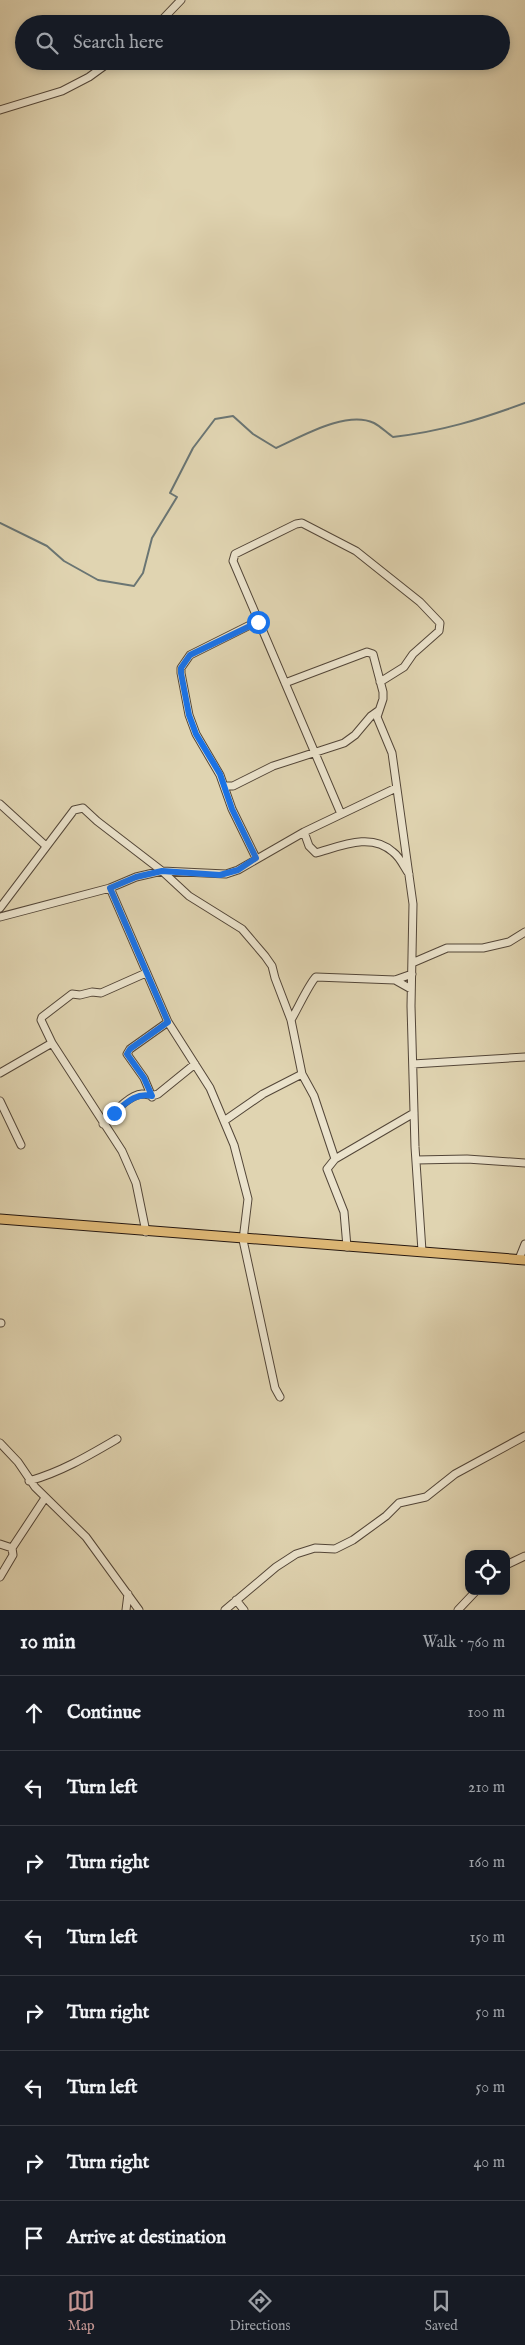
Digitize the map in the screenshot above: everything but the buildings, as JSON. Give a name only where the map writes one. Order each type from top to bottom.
[{"type":"main road","points":[[0,1219],[243,1240],[522,1260]]},
{"type":"street","points":[[167,15],[181,0]]},
{"type":"street","points":[[0,110],[62,91],[99,70]]},
{"type":"street","points":[[342,814],[258,622],[233,558],[235,554],[296,524],[302,524],[356,551],[420,602],[440,623],[439,631],[413,654],[404,667],[380,682]]},
{"type":"street","points":[[256,858],[232,809],[226,786],[196,734],[187,707],[181,668],[190,655],[258,622]]},
{"type":"street","points":[[285,683],[371,652],[380,682],[383,698],[377,717],[392,753],[413,904],[411,989],[414,1113],[422,1252]]},
{"type":"street","points":[[226,786],[233,786],[273,766],[344,743],[355,735],[371,716],[378,711]]},
{"type":"street","points":[[0,916],[110,888],[136,877],[162,871],[220,875],[238,870],[304,832],[396,788]]},
{"type":"street","points":[[0,804],[46,846]]},
{"type":"street","points":[[0,908],[74,810],[83,808],[162,871],[189,896],[242,929],[272,966],[292,1020],[302,1074],[314,1096],[336,1159]]},
{"type":"street","points":[[304,832],[309,846],[316,853],[357,841],[381,844],[394,852],[410,877]]},
{"type":"street","points":[[110,888],[168,1022],[210,1088],[234,1145],[248,1192],[243,1240],[275,1388],[280,1398]]},
{"type":"street","points":[[412,963],[447,948],[483,948],[509,942],[525,932]]},
{"type":"street","points":[[146,972],[101,993],[72,994],[42,1017],[42,1024],[52,1043],[128,1162],[136,1184],[146,1232]]},
{"type":"street","points":[[292,1020],[304,999],[311,981],[316,977],[395,980],[412,974]]},
{"type":"street","points":[[395,980],[411,989]]},
{"type":"street","points":[[152,1096],[144,1078],[127,1054],[130,1049],[168,1022]]},
{"type":"street","points":[[0,1073],[52,1043]]},
{"type":"street","points":[[413,1064],[525,1057]]},
{"type":"street","points":[[103,1124],[134,1097],[142,1094],[152,1096],[158,1094],[195,1064]]},
{"type":"street","points":[[224,1121],[263,1094],[302,1074]]},
{"type":"street","points":[[0,1101],[21,1145]]},
{"type":"street","points":[[347,1247],[344,1212],[327,1169],[336,1159],[414,1113]]},
{"type":"street","points":[[416,1160],[466,1159],[525,1163]]},
{"type":"street","points":[[522,1260],[525,1244]]},
{"type":"street","points":[[225,1610],[276,1567],[296,1554],[315,1548],[335,1549],[353,1540],[386,1516],[400,1503],[426,1497],[455,1474],[525,1436]]},
{"type":"street","points":[[29,1481],[69,1467],[117,1440]]},
{"type":"street","points":[[0,1443],[18,1462],[29,1481],[86,1537],[139,1610]]},
{"type":"street","points":[[0,1577],[13,1555],[12,1548],[45,1498]]},
{"type":"street","points":[[0,1544],[12,1548]]},
{"type":"street","points":[[510,1563],[525,1556]]},
{"type":"street","points":[[126,1610],[128,1594]]},
{"type":"street","points":[[458,1610],[472,1595]]},
{"type":"street","points":[[236,1600],[244,1610]]},
{"type":"waterway","points":[[0,523],[47,546],[64,561],[98,580],[134,586],[143,573],[152,538],[177,497],[170,493],[193,448],[215,419],[233,416],[253,434],[276,448],[337,422],[363,420],[374,423],[393,437],[428,432],[460,424],[525,403]]},
{"type":"route","points":[[114,1113],[134,1097],[142,1094],[152,1096],[144,1078],[127,1054],[130,1049],[168,1022],[110,888],[136,877],[162,871],[226,874],[238,870],[256,858],[232,809],[226,786],[206,748],[196,734],[189,715],[181,668],[190,655],[258,622]]}]
